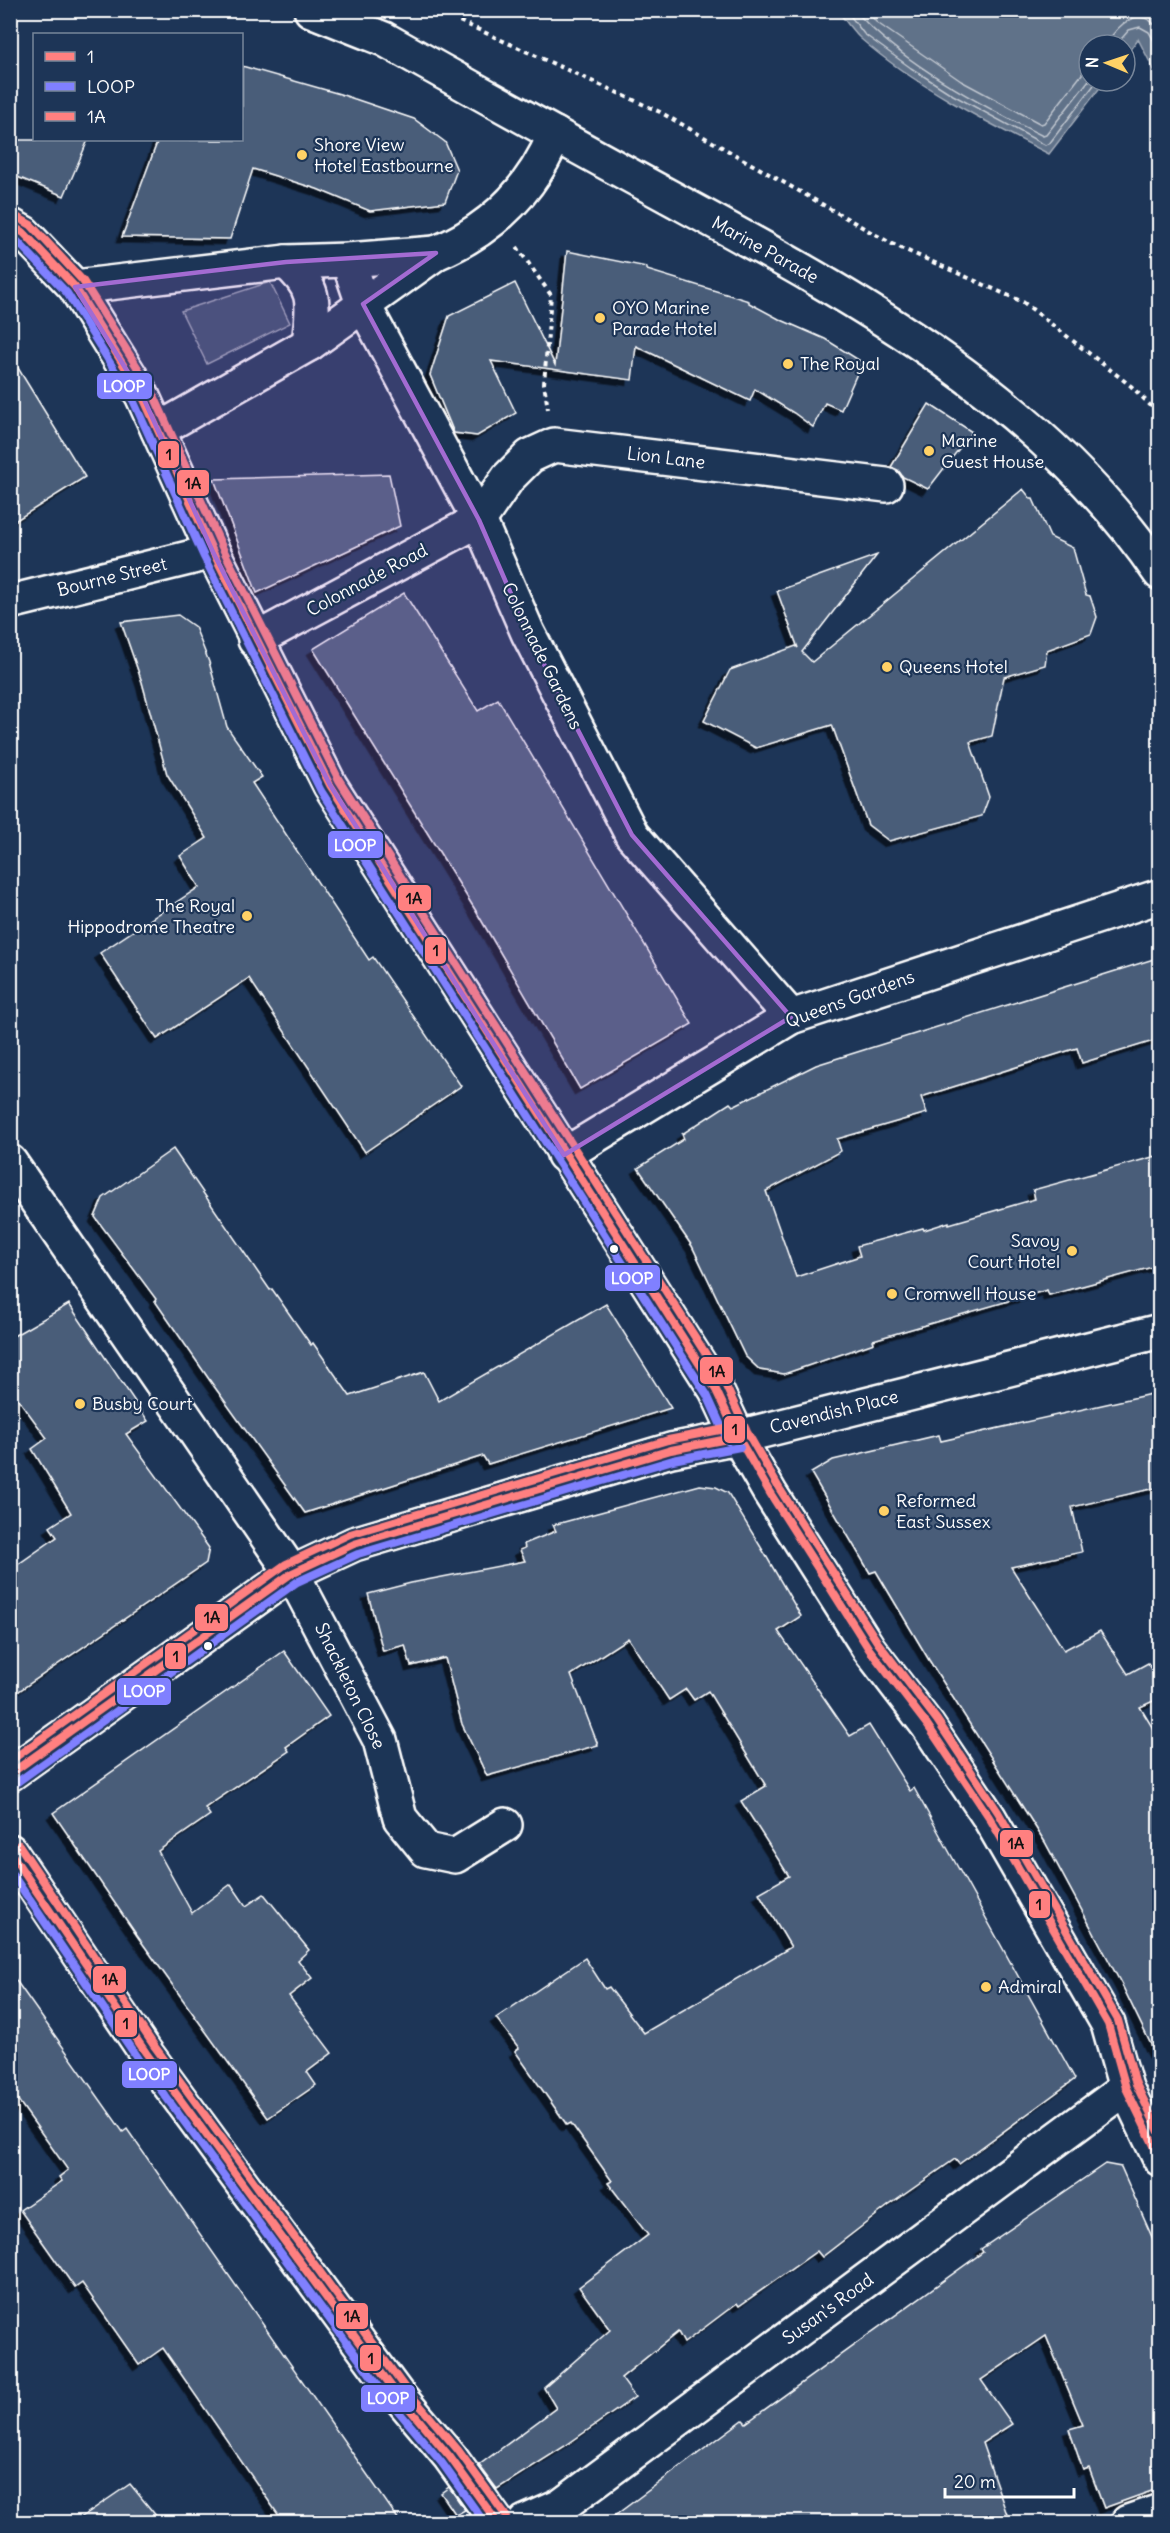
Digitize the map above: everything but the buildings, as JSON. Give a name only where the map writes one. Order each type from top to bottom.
[{"type":"street","name":"Marine Parade","points":[[311,10],[384,39],[803,270],[959,369],[1006,406],[1084,477],[1140,544],[1160,573]]},
{"type":"street","points":[[158,430],[309,344],[436,253],[459,243],[497,218],[544,162],[555,134]]},
{"type":"street","points":[[17,229],[75,287],[142,395],[255,640],[330,785],[716,1390],[738,1437],[770,1493],[869,1649],[928,1726],[989,1817],[1108,2024],[1126,2088],[1160,2159]]},
{"type":"street","points":[[75,287],[286,262],[436,253]]},
{"type":"street","name":"Colonnade Gardens","points":[[348,260],[363,304],[479,520],[528,633],[632,835],[791,1017]]},
{"type":"street","points":[[286,262],[304,277],[313,302],[309,344]]},
{"type":"street","points":[[479,520],[508,478],[530,456],[554,445]]},
{"type":"street","name":"Lion Lane","points":[[554,445],[886,485]]},
{"type":"street","name":"Colonnade Road","points":[[255,640],[479,520]]},
{"type":"street","name":"Bourne Street","points":[[10,602],[213,552]]},
{"type":"street","name":"Queens Gardens","points":[[564,1155],[791,1017],[1160,896]]},
{"type":"street","name":"Shackleton Close","points":[[10,1162],[292,1573],[380,1740],[400,1818],[426,1850],[455,1856],[505,1825]]},
{"type":"street","name":"Cavendish Place","points":[[10,1774],[292,1573],[354,1544],[671,1450],[738,1437],[1160,1331]]},
{"type":"street","points":[[10,1851],[146,2053],[397,2394],[450,2457],[497,2523]]},
{"type":"street","name":"Susan's Road","points":[[525,2523],[561,2506],[1126,2088]]},
{"type":"street","points":[[1128,2523],[1160,2511]]},
{"type":"path","points":[[435,10],[660,112],[892,244],[1023,302],[1131,386],[1160,415]]},
{"type":"path","points":[[497,218],[551,296],[544,384],[554,445]]},
{"type":"highlighted area","points":[[436,253],[363,304],[479,520],[528,633],[632,835],[791,1017],[564,1155],[330,785],[213,552],[142,395],[75,287],[286,262]]},
{"type":"shaded area","points":[[270,282],[290,323],[207,364],[181,311]]},
{"type":"water","points":[[838,11],[1159,11],[1159,80],[1137,40],[1137,33],[1077,33],[1077,93],[1096,93],[1049,154],[976,116],[927,87],[882,56],[852,29]]},
{"type":"transit line","name":"1A","points":[[15,216],[31,225],[83,281],[151,389],[222,547],[339,780],[725,1384],[747,1432],[779,1488],[878,1643],[937,1720],[998,1812],[1118,2020],[1136,2084],[1160,2134]]},
{"type":"transit line","name":"1","points":[[10,225],[24,233],[75,287],[142,395],[213,552],[330,785],[716,1390],[738,1437],[770,1493],[869,1649],[928,1726],[989,1817],[1108,2024],[1126,2088],[1160,2158]]},
{"type":"transit line","name":"LOOP","points":[[10,237],[17,241],[67,293],[133,400],[204,557],[321,791],[707,1395],[728,1441]]},
{"type":"transit line","name":"1A","points":[[10,1761],[286,1564],[350,1534],[668,1440],[736,1427]]},
{"type":"transit line","name":"1","points":[[10,1774],[292,1573],[354,1544],[671,1450],[738,1437]]},
{"type":"transit line","name":"LOOP","points":[[16,1783],[297,1582],[358,1554],[673,1460],[740,1447]]},
{"type":"transit line","name":"1A","points":[[19,1845],[155,2047],[405,2388],[458,2450],[506,2516]]},
{"type":"transit line","name":"1","points":[[10,1852],[146,2053],[397,2394],[450,2457],[497,2522]]},
{"type":"transit line","name":"LOOP","points":[[10,1871],[138,2059],[389,2400],[442,2463],[484,2522]]},
{"type":"place","name":"Shore View Hotel Eastbourne","points":[[302,155]]},
{"type":"place","name":"OYO Marine Parade Hotel","points":[[600,318]]},
{"type":"place","name":"The Royal","points":[[788,364]]},
{"type":"place","name":"Marine Guest House","points":[[929,451]]},
{"type":"place","name":"Queens Hotel","points":[[887,667]]},
{"type":"place","name":"The Royal Hippodrome Theatre","points":[[247,916]]},
{"type":"place","name":"Savoy Court Hotel","points":[[1072,1251]]},
{"type":"place","name":"Cromwell House","points":[[892,1294]]},
{"type":"place","name":"Busby Court","points":[[80,1404]]},
{"type":"place","name":"Reformed East Sussex","points":[[884,1511]]},
{"type":"place","name":"Admiral","points":[[986,1987]]}]
